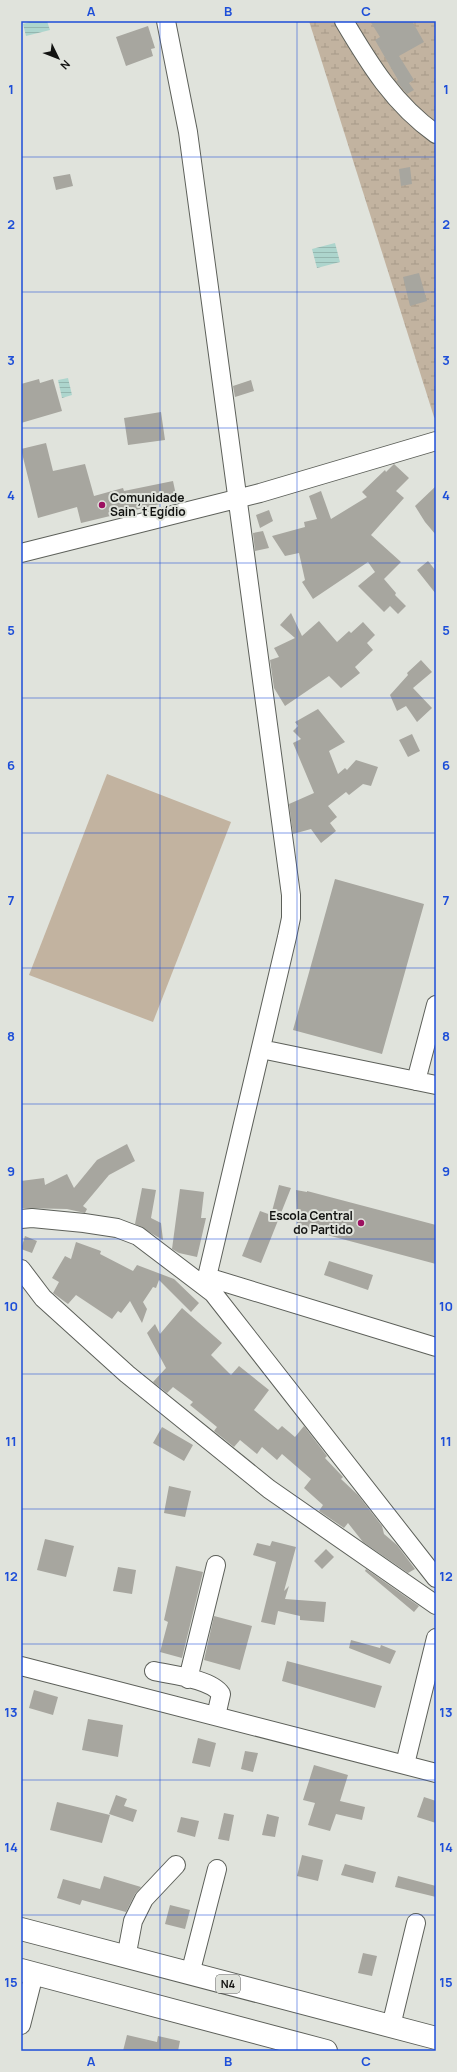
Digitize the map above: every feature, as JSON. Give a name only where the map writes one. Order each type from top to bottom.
[{"type":"highway","name":"N4","points":[[21,1929],[126,1958],[436,2038]]},
{"type":"highway","points":[[28,1972],[326,2051]]},
{"type":"street","points":[[166,21],[188,132],[236,498],[291,895],[291,918],[210,1285]]},
{"type":"street","points":[[344,21],[370,64],[401,105],[436,134]]},
{"type":"street","points":[[21,553],[236,498],[436,441]]},
{"type":"street","points":[[416,1081],[436,1005]]},
{"type":"street","points":[[261,1049],[436,1085]]},
{"type":"street","points":[[21,1219],[32,1218],[117,1228],[138,1236],[210,1285],[436,1578]]},
{"type":"street","points":[[21,1269],[43,1298],[127,1374],[251,1474],[308,1517],[436,1605]]},
{"type":"street","points":[[210,1285],[436,1347]]},
{"type":"street","points":[[188,1679],[216,1565]]},
{"type":"street","points":[[405,1764],[436,1638]]},
{"type":"street","points":[[21,1666],[436,1773]]},
{"type":"street","points":[[154,1671],[206,1683],[217,1688],[222,1694],[216,1716]]},
{"type":"street","points":[[126,1958],[133,1921],[144,1899],[176,1865]]},
{"type":"street","points":[[190,1974],[217,1869]]},
{"type":"street","points":[[391,2026],[416,1923]]},
{"type":"street","points":[[21,2025],[28,1972]]},
{"type":"green space","points":[[309,21],[436,21],[436,419],[434,417]]},
{"type":"green space","points":[[107,774],[231,822],[153,1022],[29,975]]},
{"type":"water","points":[[33,21],[47,21],[50,30],[26,36],[23,24]]},
{"type":"water","points":[[335,243],[340,262],[317,268],[312,249]]},
{"type":"water","points":[[68,378],[72,395],[62,398],[58,380]]},
{"type":"building","points":[[370,21],[412,21],[424,42],[399,56],[414,80],[409,83],[414,90],[407,94],[396,81],[398,80],[375,40],[380,37]]},
{"type":"building","points":[[148,26],[155,48],[151,49],[153,56],[126,66],[116,37]]},
{"type":"building","points":[[410,167],[412,184],[401,186],[399,169]]},
{"type":"building","points":[[70,174],[73,186],[56,190],[53,177]]},
{"type":"building","points":[[419,273],[427,301],[410,306],[403,277]]},
{"type":"building","points":[[39,379],[40,383],[53,379],[62,411],[21,423],[21,384]]},
{"type":"building","points":[[251,380],[254,391],[235,397],[233,386]]},
{"type":"building","points":[[161,412],[165,440],[128,445],[124,418]]},
{"type":"building","points":[[46,443],[53,471],[85,464],[94,496],[123,488],[124,491],[173,481],[177,500],[81,523],[77,507],[38,518],[21,449]]},
{"type":"building","points":[[394,464],[409,478],[396,491],[404,498],[371,535],[401,562],[384,579],[396,593],[395,595],[406,606],[398,614],[390,606],[384,612],[358,586],[375,572],[368,562],[313,599],[302,582],[305,580],[299,553],[285,556],[272,536],[305,527],[304,522],[317,519],[309,496],[321,491],[331,519],[367,497],[362,492],[385,470],[386,472]]},
{"type":"building","points":[[436,486],[436,535],[425,522],[415,506]]},
{"type":"building","points":[[269,510],[273,521],[260,528],[256,515]]},
{"type":"building","points":[[263,531],[269,548],[255,551],[253,533]]},
{"type":"building","points":[[428,561],[436,571],[436,594],[417,570]]},
{"type":"building","points":[[291,613],[302,636],[319,621],[337,642],[349,631],[351,633],[363,622],[375,635],[367,643],[373,650],[355,667],[360,673],[341,688],[329,676],[285,706],[274,688],[270,660],[279,657],[274,648],[295,638],[280,625]]},
{"type":"building","points":[[421,660],[432,672],[413,688],[432,708],[417,722],[406,706],[397,711],[390,695],[408,675],[407,673]]},
{"type":"building","points":[[318,709],[345,742],[329,751],[338,774],[345,768],[347,770],[356,760],[378,767],[371,786],[363,784],[349,795],[346,792],[328,806],[337,817],[330,823],[336,831],[321,843],[311,829],[293,834],[289,804],[314,793],[293,743],[301,739],[293,731],[298,726],[295,722]]},
{"type":"building","points":[[412,734],[420,751],[408,757],[399,740]]},
{"type":"building","points":[[335,879],[424,904],[382,1054],[293,1030]]},
{"type":"building","points":[[127,1144],[135,1161],[109,1175],[83,1206],[87,1209],[85,1213],[67,1209],[21,1208],[21,1181],[44,1178],[45,1185],[67,1174],[74,1188],[97,1160]]},
{"type":"building","points":[[279,1185],[291,1188],[261,1263],[242,1256],[260,1211],[271,1215]]},
{"type":"building","points":[[142,1188],[156,1190],[151,1218],[161,1223],[163,1240],[135,1224]]},
{"type":"building","points":[[180,1189],[204,1192],[201,1218],[206,1218],[197,1257],[179,1253],[172,1249]]},
{"type":"building","name":"Escola Central do Partido","points":[[296,1190],[307,1191],[436,1225],[436,1264],[297,1227]]},
{"type":"building","points":[[25,1236],[37,1241],[32,1253],[21,1249]]},
{"type":"building","points":[[76,1242],[101,1251],[100,1254],[133,1271],[137,1265],[174,1279],[199,1303],[191,1312],[159,1280],[156,1288],[153,1287],[143,1302],[147,1309],[142,1323],[130,1301],[121,1313],[118,1311],[112,1319],[76,1295],[68,1304],[53,1293],[59,1282],[52,1278],[65,1256],[71,1259]]},
{"type":"building","points":[[329,1261],[373,1275],[368,1290],[324,1275]]},
{"type":"building","points":[[182,1308],[222,1343],[211,1355],[231,1375],[239,1366],[269,1390],[254,1410],[278,1430],[282,1426],[295,1437],[304,1426],[327,1456],[325,1458],[343,1477],[341,1479],[358,1495],[382,1526],[384,1534],[397,1545],[415,1569],[408,1573],[363,1542],[348,1523],[344,1528],[319,1511],[323,1505],[304,1488],[311,1479],[282,1454],[277,1460],[262,1447],[257,1454],[240,1440],[234,1447],[214,1431],[217,1427],[190,1405],[193,1402],[173,1387],[167,1393],[153,1382],[166,1368],[147,1333],[155,1324],[160,1334]]},
{"type":"building","points":[[162,1427],[193,1445],[184,1461],[153,1443]]},
{"type":"building","points":[[169,1486],[191,1491],[185,1517],[164,1513]]},
{"type":"building","points":[[45,1539],[74,1546],[66,1577],[37,1570]]},
{"type":"building","points":[[272,1541],[296,1547],[284,1591],[289,1586],[285,1599],[326,1602],[324,1622],[300,1620],[300,1616],[278,1611],[275,1625],[261,1622],[276,1562],[253,1555],[257,1543],[270,1546]]},
{"type":"building","points":[[326,1549],[334,1557],[322,1569],[314,1561]]},
{"type":"building","points":[[176,1566],[203,1572],[182,1658],[160,1652],[168,1622],[164,1620]]},
{"type":"building","points":[[118,1567],[136,1570],[132,1594],[113,1591]]},
{"type":"building","points":[[366,1569],[419,1606],[414,1612],[365,1571]]},
{"type":"building","points":[[214,1616],[252,1626],[240,1670],[204,1660]]},
{"type":"building","points":[[351,1640],[380,1648],[381,1645],[396,1651],[390,1664],[349,1648]]},
{"type":"building","points":[[287,1661],[382,1686],[375,1708],[282,1681]]},
{"type":"building","points":[[34,1690],[58,1697],[53,1715],[29,1708]]},
{"type":"building","points":[[88,1719],[123,1725],[118,1757],[82,1750]]},
{"type":"building","points":[[198,1738],[216,1743],[210,1767],[192,1763]]},
{"type":"building","points":[[245,1751],[258,1753],[253,1772],[241,1769]]},
{"type":"building","points":[[314,1765],[348,1775],[340,1801],[365,1807],[362,1820],[336,1814],[330,1831],[308,1825],[315,1803],[303,1800]]},
{"type":"building","points":[[116,1795],[127,1799],[124,1806],[137,1810],[133,1822],[109,1814]]},
{"type":"building","points":[[424,1797],[436,1801],[436,1823],[417,1817]]},
{"type":"building","points":[[57,1802],[110,1815],[102,1843],[50,1830]]},
{"type":"building","points":[[224,1813],[234,1815],[229,1841],[218,1839]]},
{"type":"building","points":[[267,1814],[279,1817],[275,1837],[262,1835]]},
{"type":"building","points":[[181,1817],[199,1821],[195,1837],[177,1832]]},
{"type":"building","points":[[302,1855],[323,1860],[318,1881],[297,1876]]},
{"type":"building","points":[[345,1864],[376,1872],[373,1883],[341,1875]]},
{"type":"building","points":[[104,1876],[141,1887],[135,1894],[126,1912],[82,1900],[80,1905],[57,1898],[63,1879],[100,1889]]},
{"type":"building","points":[[398,1876],[436,1886],[436,1897],[395,1887]]},
{"type":"building","points":[[170,1905],[190,1910],[185,1929],[165,1924]]},
{"type":"building","points":[[363,1953],[377,1956],[372,1976],[358,1973]]},
{"type":"building","points":[[127,2035],[157,2042],[158,2036],[180,2041],[178,2051],[123,2051]]},
{"type":"place","name":"Comunidade Sain´t Egídio","points":[[102,505]]},
{"type":"place","name":"Escola Central do Partido","points":[[361,1223]]}]
